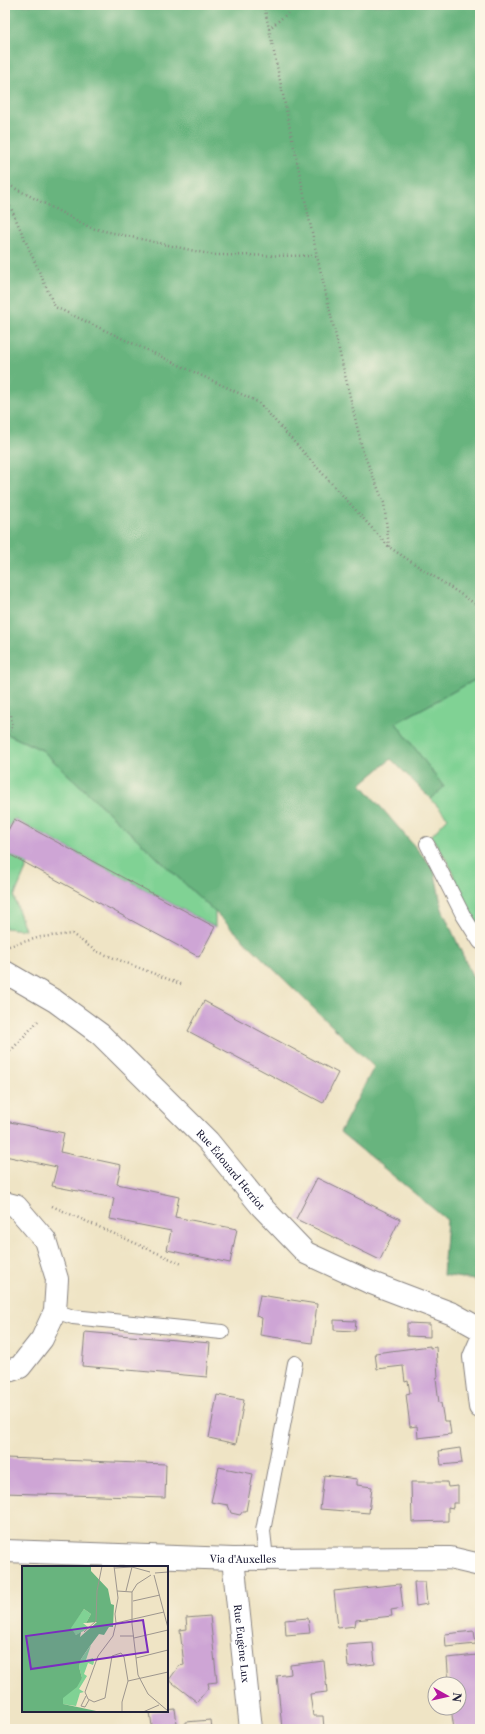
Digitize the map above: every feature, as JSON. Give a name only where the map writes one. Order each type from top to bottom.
[{"type":"street","name":"Rue Édouard Herriot","points":[[5,972],[55,1001],[100,1034],[208,1141],[261,1206],[306,1253],[369,1282],[453,1314],[480,1329]]},
{"type":"street","points":[[5,1203],[16,1206],[45,1240],[57,1279],[55,1311],[42,1339],[20,1367],[5,1372]]},
{"type":"street","points":[[480,1343],[474,1357],[480,1407]]},
{"type":"street","name":"Via d'Auxelles","points":[[5,1551],[233,1559],[450,1558],[480,1565]]},
{"type":"street","name":"Rue Eugène Lux","points":[[233,1559],[250,1729]]},
{"type":"lane","points":[[427,844],[463,915],[480,942]]},
{"type":"lane","points":[[55,1311],[73,1317],[222,1332]]},
{"type":"lane","points":[[266,1559],[263,1531],[295,1363]]},
{"type":"path","points":[[264,5],[317,256],[363,452],[384,503],[389,547]]},
{"type":"path","points":[[269,29],[297,5]]},
{"type":"path","points":[[5,183],[92,228],[213,255],[317,256]]},
{"type":"path","points":[[5,196],[55,307],[258,402],[389,547],[480,607]]},
{"type":"path","points":[[5,711],[11,714],[12,731],[5,735]]},
{"type":"path","points":[[5,947],[41,937],[72,934],[96,951],[184,985]]},
{"type":"path","points":[[5,1057],[55,1001]]},
{"type":"path","points":[[25,1217],[48,1204],[182,1264]]},
{"type":"green space","points":[[5,5],[480,5],[480,677],[396,723],[444,787],[431,799],[391,759],[361,784],[434,869],[442,909],[480,990],[480,1281],[443,1275],[447,1220],[340,1132],[374,1067],[215,912],[42,750],[5,733]]},
{"type":"green space","points":[[480,677],[480,922],[478,924],[469,913],[449,864],[431,836],[448,818],[431,799],[443,787],[396,723]]},
{"type":"green space","points":[[5,733],[42,750],[215,912],[215,927],[14,819],[5,836]]},
{"type":"green space","points":[[5,852],[28,864],[14,897],[25,930],[5,928]]},
{"type":"building","points":[[14,819],[215,927],[199,957],[5,852],[5,836]]},
{"type":"building","points":[[204,1001],[338,1073],[323,1103],[188,1031]]},
{"type":"building","points":[[5,1121],[64,1133],[60,1152],[121,1165],[117,1184],[179,1197],[175,1217],[237,1229],[230,1263],[167,1250],[171,1231],[110,1219],[114,1198],[52,1186],[57,1167],[5,1156]]},
{"type":"building","points":[[317,1178],[400,1219],[380,1260],[296,1219]]},
{"type":"building","points":[[260,1295],[317,1304],[312,1343],[260,1335],[262,1318],[256,1316]]},
{"type":"building","points":[[334,1320],[356,1321],[355,1331],[334,1330]]},
{"type":"building","points":[[407,1323],[430,1324],[430,1337],[407,1336]]},
{"type":"building","points":[[85,1332],[210,1343],[207,1377],[82,1366]]},
{"type":"building","points":[[430,1346],[430,1348],[436,1347],[438,1377],[436,1378],[439,1403],[441,1403],[444,1421],[449,1421],[451,1434],[418,1438],[417,1426],[410,1427],[406,1394],[410,1393],[408,1381],[405,1382],[403,1366],[377,1369],[375,1353]]},
{"type":"building","points":[[217,1395],[244,1400],[236,1444],[209,1438]]},
{"type":"building","points":[[460,1448],[462,1463],[441,1465],[439,1451]]},
{"type":"building","points":[[5,1458],[166,1464],[165,1498],[5,1493]]},
{"type":"building","points":[[219,1467],[253,1474],[246,1511],[243,1511],[240,1515],[231,1513],[228,1505],[211,1502]]},
{"type":"building","points":[[324,1475],[357,1479],[357,1485],[372,1487],[369,1513],[320,1509]]},
{"type":"building","points":[[411,1482],[447,1482],[448,1487],[458,1486],[458,1503],[453,1503],[453,1508],[448,1507],[448,1521],[412,1522]]},
{"type":"building","points":[[414,1582],[425,1582],[427,1604],[416,1606]]},
{"type":"building","points":[[400,1584],[403,1608],[391,1610],[392,1616],[356,1620],[355,1626],[338,1628],[334,1591]]},
{"type":"building","points":[[210,1616],[217,1682],[208,1683],[209,1687],[197,1702],[169,1680],[179,1666],[184,1665],[180,1630],[187,1629],[186,1618]]},
{"type":"building","points":[[308,1618],[310,1633],[286,1635],[285,1620]]},
{"type":"building","points":[[474,1631],[476,1644],[446,1647],[445,1634]]},
{"type":"building","points":[[373,1643],[375,1664],[348,1667],[346,1645]]},
{"type":"building","points":[[477,1655],[478,1664],[480,1663],[480,1729],[454,1729],[452,1716],[467,1716],[467,1676],[448,1676],[447,1658]]},
{"type":"building","points":[[324,1661],[327,1692],[310,1694],[313,1716],[323,1716],[324,1729],[282,1729],[277,1676],[291,1674],[290,1665]]},
{"type":"building","points":[[5,1668],[8,1690],[5,1691]]},
{"type":"building","points":[[175,1709],[177,1723],[152,1726],[150,1712],[168,1712],[168,1710]]},
{"type":"building","points":[[211,1720],[212,1729],[185,1729],[185,1722]]}]
